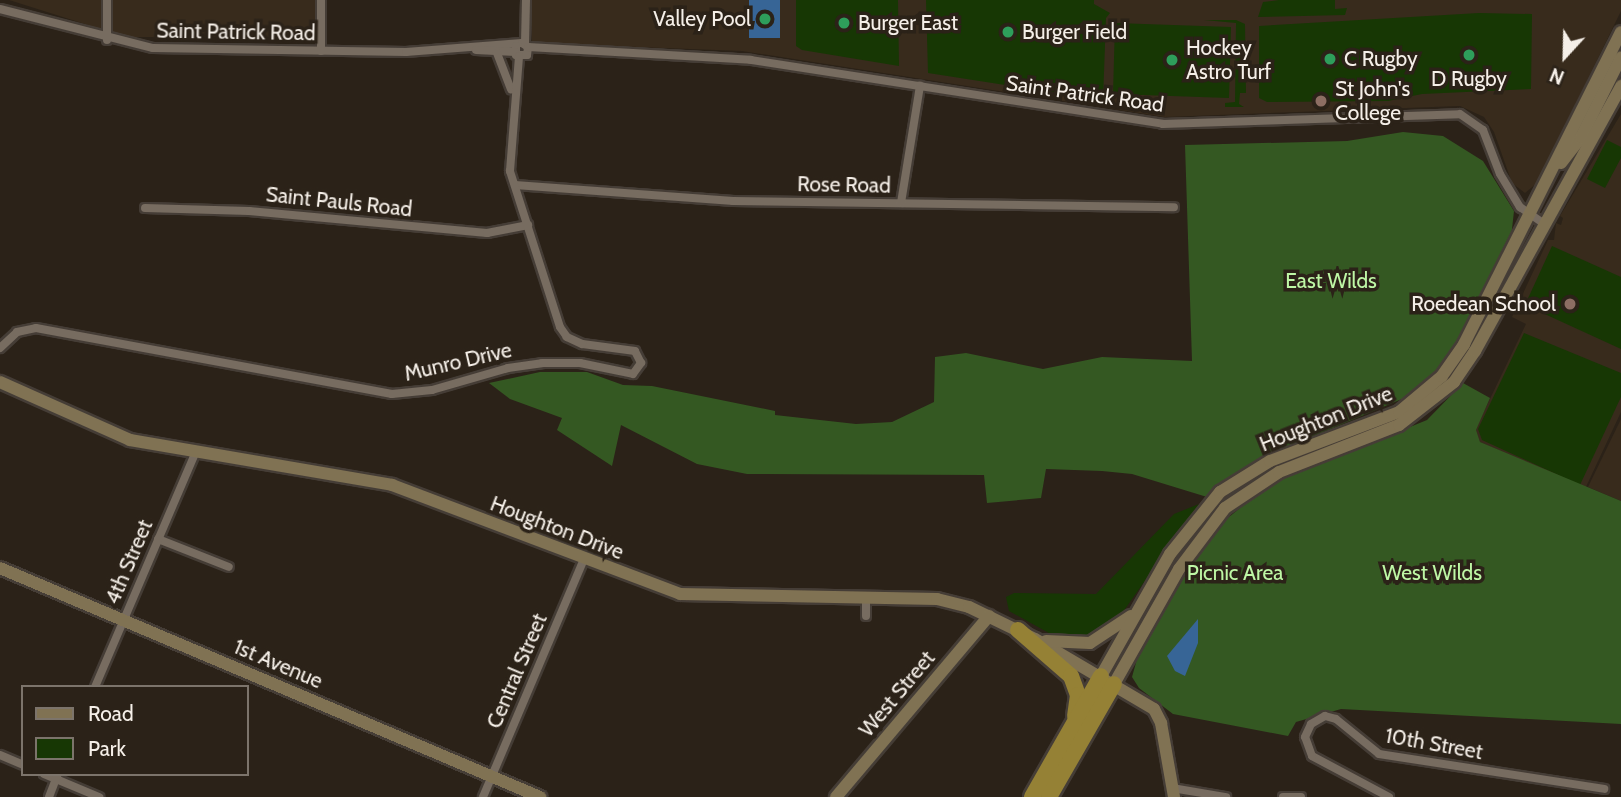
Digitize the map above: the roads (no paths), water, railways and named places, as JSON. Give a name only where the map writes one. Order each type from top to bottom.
[{"type":"highway","points":[[1018,631],[1074,681],[1078,700],[1071,728]]},
{"type":"highway","points":[[1032,797],[1071,728],[1107,680]]},
{"type":"highway","points":[[1049,797],[1107,680]]},
{"type":"main road","name":"Houghton Drive","points":[[1107,680],[1139,608],[1182,535],[1220,492],[1270,461],[1399,412],[1435,384],[1464,344],[1621,32]]},
{"type":"main road","points":[[1544,184],[1583,133],[1621,57]]},
{"type":"main road","name":"Houghton Drive","points":[[1107,680],[1136,644],[1195,544],[1237,498],[1279,472],[1399,425],[1454,382],[1475,351],[1543,223],[1621,86]]},
{"type":"main road","points":[[1604,116],[1621,95]]},
{"type":"main road","name":"Houghton Drive","points":[[0,382],[130,440],[367,478],[685,595],[943,600],[989,616],[1107,680]]},
{"type":"main road","name":"1st Avenue","points":[[0,568],[540,797]]},
{"type":"main road","points":[[1035,639],[1090,643],[1112,632],[1139,608]]},
{"type":"main road","name":"West Street","points":[[836,797],[989,616]]},
{"type":"main road","points":[[1135,695],[1129,670],[1136,644]]},
{"type":"main road","points":[[1107,680],[1135,695],[1160,718],[1173,792]]},
{"type":"street","points":[[107,0],[107,40]]},
{"type":"street","points":[[320,51],[321,0]]},
{"type":"street","points":[[513,106],[526,19],[526,0]]},
{"type":"street","name":"Saint Patrick Road","points":[[0,9],[107,40],[153,48],[320,51],[565,49],[740,58],[1176,124],[1460,114],[1483,130],[1500,174],[1529,215],[1543,223]]},
{"type":"street","name":"Saint Patrick Road","points":[[476,50],[497,53],[522,50]]},
{"type":"street","points":[[497,53],[507,71],[513,106]]},
{"type":"street","points":[[901,203],[920,86]]},
{"type":"street","name":"Munro Drive","points":[[0,348],[17,332],[36,328],[392,394],[432,390],[508,368],[542,363],[580,363],[622,375],[636,372],[641,360],[632,350],[582,344],[565,335],[514,185],[508,149],[513,106]]},
{"type":"street","name":"Rose Road","points":[[514,185],[707,200],[1174,207]]},
{"type":"street","name":"Saint Pauls Road","points":[[145,208],[238,210],[487,233],[528,225]]},
{"type":"street","name":"4th Street","points":[[96,685],[195,451]]},
{"type":"street","points":[[158,539],[229,567]]},
{"type":"street","name":"Central Street","points":[[483,797],[584,559]]},
{"type":"street","points":[[866,599],[866,616]]},
{"type":"street","name":"10th Street","points":[[1389,797],[1312,756],[1305,737],[1311,723],[1325,716],[1336,719],[1379,754],[1604,789]]},
{"type":"street","points":[[0,755],[21,764]]},
{"type":"street","points":[[49,797],[57,777],[99,797]]},
{"type":"street","points":[[1173,792],[1226,797]]},
{"type":"street","points":[[1283,797],[1301,797]]},
{"type":"water","name":"Valley Pool","points":[[749,0],[780,0],[780,38],[749,38]]},
{"type":"water","points":[[1198,619],[1198,643],[1185,676],[1175,671],[1167,656]]},
{"type":"place","name":"Valley Pool","points":[[765,19]]},
{"type":"place","name":"Burger East","points":[[844,23]]},
{"type":"place","name":"Burger Field","points":[[1008,32]]},
{"type":"place","name":"D Rugby","points":[[1469,55]]},
{"type":"place","name":"C Rugby","points":[[1330,59]]},
{"type":"place","name":"Hockey Astro Turf","points":[[1172,60]]},
{"type":"place","name":"St John's College","points":[[1321,101]]},
{"type":"place","name":"Roedean School","points":[[1570,304]]},
{"type":"park label","name":"East Wilds","points":[[1331,281]]},
{"type":"park label","name":"Picnic Area","points":[[1235,573]]},
{"type":"park label","name":"West Wilds","points":[[1432,573]]}]
